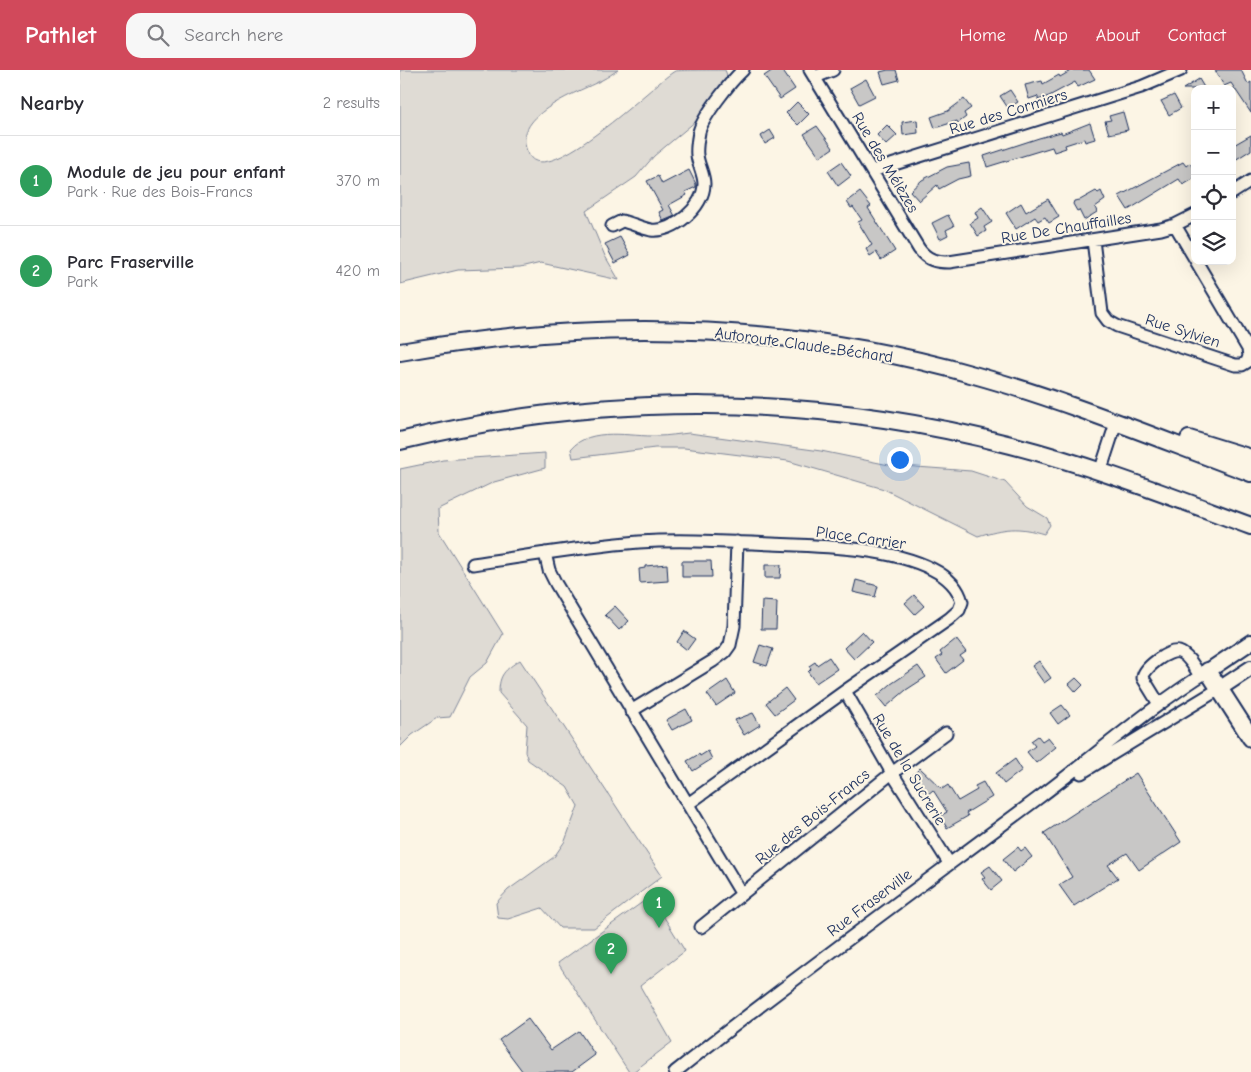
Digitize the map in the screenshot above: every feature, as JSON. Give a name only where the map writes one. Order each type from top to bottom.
[{"type":"highway","name":"Autoroute Claude-Béchard","points":[[400,352],[484,339],[568,331],[650,329],[733,332],[838,345],[967,373],[1116,422],[1251,473]]},
{"type":"highway","points":[[967,373],[1060,395],[1251,458]]},
{"type":"highway","points":[[400,441],[524,418],[584,411],[670,405],[731,405],[833,412],[921,425],[1009,444],[1100,472],[1251,526]]},
{"type":"highway","points":[[1204,673],[1219,688],[1251,738]]},
{"type":"main road","name":"Rue Fraserville","points":[[1204,673],[1251,642]]},
{"type":"main road","name":"Rue Fraserville","points":[[1219,688],[1251,668]]},
{"type":"street","points":[[612,226],[622,221],[652,230],[678,223],[688,216],[700,200],[704,186],[702,169],[697,155],[702,124],[705,117],[743,70]]},
{"type":"street","points":[[813,74],[833,70]]},
{"type":"street","name":"Rue des Cormiers","points":[[872,171],[1141,87],[1181,70]]},
{"type":"street","name":"Rue des Mélèzes","points":[[813,74],[924,256],[940,262]]},
{"type":"street","points":[[1236,190],[1251,181]]},
{"type":"street","name":"Rue De Chauffailles","points":[[940,262],[1093,240],[1175,225],[1191,217]]},
{"type":"street","name":"Rue Sylvien","points":[[1175,225],[1191,253]]},
{"type":"street","name":"Rue Sylvien","points":[[1093,240],[1102,314],[1108,321],[1117,326],[1235,364],[1247,362],[1249,356],[1248,349],[1198,265]]},
{"type":"street","points":[[1100,472],[1116,422]]},
{"type":"street","name":"Place Carrier","points":[[473,564],[637,542],[694,540],[800,545],[880,554],[912,561],[932,569],[954,585],[962,602],[955,614],[688,804]]},
{"type":"street","points":[[631,711],[713,661],[725,652],[730,645],[734,626],[737,542]]},
{"type":"street","points":[[545,553],[552,577],[741,893]]},
{"type":"street","points":[[1159,704],[1143,678],[1146,668],[1176,651],[1185,656],[1204,673]]},
{"type":"street","name":"Rue Fraserville","points":[[675,1072],[949,863],[1042,795],[1159,704],[1204,673]]},
{"type":"street","name":"Rue Fraserville","points":[[1042,795],[1219,688]]},
{"type":"street","name":"Rue de la Sucrerie","points":[[845,692],[892,773],[949,863]]},
{"type":"street","name":"Rue des Bois-Francs","points":[[701,927],[892,773],[946,733]]},
{"type":"shaded area","points":[[400,70],[618,70],[602,80],[562,99],[536,118],[528,129],[525,141],[529,155],[540,162],[557,158],[578,147],[675,71],[725,70],[733,90],[654,156],[636,177],[586,211],[605,256],[619,280],[541,263],[520,268],[458,270],[400,284]]},
{"type":"shaded area","points":[[689,433],[821,451],[889,465],[971,471],[1005,482],[1027,506],[1047,518],[1050,525],[1044,534],[1011,529],[978,536],[884,489],[788,461],[684,448],[655,448],[573,458],[571,449],[589,437],[600,435],[658,436]]},
{"type":"shaded area","points":[[545,453],[545,468],[494,482],[438,509],[439,532],[503,634],[487,663],[470,677],[450,717],[437,718],[412,735],[400,747],[400,469],[443,460]]},
{"type":"shaded area","points":[[520,660],[662,876],[594,928],[560,928],[542,908],[508,919],[498,918],[496,903],[508,890],[554,857],[565,841],[578,806],[567,787],[528,760],[525,752],[527,725],[499,693],[500,681],[504,673]]},
{"type":"shaded area","points":[[651,896],[685,951],[640,986],[672,1042],[633,1072],[629,1072],[558,963]]},
{"type":"building","points":[[773,70],[782,70],[795,89],[780,99],[764,76]]},
{"type":"building","points":[[896,70],[899,80],[884,84],[880,72]]},
{"type":"building","points":[[1072,70],[1089,70],[1095,79],[1078,87],[1075,82],[1038,100],[1038,96],[1029,99],[1025,85],[1042,81],[1043,84]]},
{"type":"building","points":[[1215,70],[1241,70],[1248,84],[1251,82],[1251,113],[1236,90],[1236,85],[1231,83],[1223,85]]},
{"type":"building","points":[[866,79],[875,96],[859,104],[850,88]]},
{"type":"building","points":[[1199,79],[1203,85],[1191,85],[1191,89],[1183,89]]},
{"type":"building","points":[[1010,90],[1018,102],[1008,108],[1000,96]]},
{"type":"building","points":[[1174,95],[1181,108],[1169,115],[1161,101]]},
{"type":"building","points":[[964,99],[971,108],[964,113],[966,117],[958,123],[957,121],[935,128],[931,117],[948,111]]},
{"type":"building","points":[[797,102],[809,114],[798,125],[786,113]]},
{"type":"building","points":[[1123,112],[1128,130],[1109,134],[1105,121],[1111,120],[1109,116]]},
{"type":"building","points":[[917,120],[918,133],[903,135],[902,122]]},
{"type":"building","points":[[1090,123],[1095,139],[1085,142],[1084,139],[1065,145],[1066,148],[1054,152],[1052,147],[987,167],[984,156],[1039,138],[1061,132],[1062,134]]},
{"type":"building","points":[[887,125],[897,135],[886,145],[877,135]]},
{"type":"building","points":[[817,126],[833,148],[820,157],[804,134]]},
{"type":"building","points":[[770,130],[775,138],[765,144],[761,136]]},
{"type":"building","points":[[1251,135],[1251,150],[1236,159],[1236,144]]},
{"type":"building","points":[[841,162],[851,176],[838,186],[828,171]]},
{"type":"building","points":[[1183,162],[1186,166],[1190,163],[1191,165],[1191,180],[1183,185],[1179,179],[1128,210],[1119,196]]},
{"type":"building","points":[[969,163],[971,176],[958,179],[939,189],[937,185],[919,201],[910,191],[922,180],[947,167]]},
{"type":"building","points":[[689,170],[696,187],[685,192],[687,195],[669,205],[675,216],[663,221],[659,212],[663,210],[647,181],[658,176],[662,184]]},
{"type":"building","points":[[1096,191],[1098,193],[1101,191],[1105,200],[1095,207],[1097,212],[1084,220],[1079,210],[1077,211],[1073,204],[1074,201],[1080,200]]},
{"type":"building","points":[[860,192],[871,206],[868,208],[895,251],[881,260],[876,252],[870,256],[866,249],[872,245],[858,222],[862,220],[847,202]]},
{"type":"building","points":[[1048,199],[1059,217],[1049,223],[1045,217],[1038,221],[1035,217],[1016,229],[1006,213],[1021,203],[1026,212]]},
{"type":"building","points":[[982,207],[992,222],[984,227],[986,231],[978,236],[970,223],[978,218],[975,212]]},
{"type":"building","points":[[948,215],[954,226],[946,230],[948,235],[940,239],[932,223]]},
{"type":"building","points":[[620,237],[630,255],[615,263],[605,244]]},
{"type":"building","points":[[682,561],[711,561],[712,577],[682,577]]},
{"type":"building","points":[[667,564],[668,581],[640,583],[639,569],[645,568],[645,566]]},
{"type":"building","points":[[765,565],[781,565],[780,578],[765,578]]},
{"type":"building","points":[[856,580],[878,586],[875,597],[853,592]]},
{"type":"building","points":[[914,595],[924,606],[915,614],[905,603]]},
{"type":"building","points":[[762,601],[777,602],[776,629],[761,629]]},
{"type":"building","points":[[615,606],[629,621],[619,630],[605,615]]},
{"type":"building","points":[[684,631],[695,639],[687,650],[677,642]]},
{"type":"building","points":[[862,631],[872,642],[854,659],[844,648]]},
{"type":"building","points":[[956,639],[966,652],[960,656],[963,660],[946,673],[936,659],[942,655],[940,652]]},
{"type":"building","points":[[760,645],[773,649],[767,666],[754,662]]},
{"type":"building","points":[[829,657],[837,669],[816,683],[808,672],[811,669],[809,666],[815,662],[817,665]]},
{"type":"building","points":[[1039,661],[1051,678],[1044,683],[1032,666]]},
{"type":"building","points":[[918,666],[926,677],[906,690],[886,707],[877,696]]},
{"type":"building","points":[[1076,678],[1083,685],[1076,692],[1069,684]]},
{"type":"building","points":[[727,680],[735,693],[716,706],[707,694]]},
{"type":"building","points":[[785,688],[794,700],[775,714],[766,703]]},
{"type":"building","points":[[1062,705],[1070,715],[1058,724],[1050,713]]},
{"type":"building","points":[[686,709],[692,720],[672,730],[666,720]]},
{"type":"building","points":[[753,713],[760,725],[744,735],[735,720]]},
{"type":"building","points":[[1038,736],[1042,741],[1048,737],[1056,747],[1036,763],[1027,752],[1035,746],[1031,741]]},
{"type":"building","points":[[708,751],[712,759],[693,771],[687,761]]},
{"type":"building","points":[[1015,759],[1022,770],[1004,784],[996,773]]},
{"type":"building","points":[[920,768],[942,789],[948,785],[958,801],[977,790],[975,786],[983,782],[992,797],[966,813],[968,816],[947,828],[940,816],[947,812],[933,790],[927,795],[910,778]]},
{"type":"building","points":[[1136,773],[1181,842],[1139,870],[1127,853],[1108,865],[1118,878],[1074,906],[1059,885],[1072,877],[1044,833]]},
{"type":"building","points":[[1018,847],[1021,851],[1025,848],[1032,857],[1013,872],[1003,859]]},
{"type":"building","points":[[990,866],[1002,881],[991,890],[982,879],[985,877],[981,872]]},
{"type":"building","points":[[528,1019],[551,1050],[579,1031],[595,1055],[572,1072],[523,1072],[499,1040]]},
{"type":"place","name":"Module de jeu pour enfant","points":[[659,928]]},
{"type":"place","name":"Parc Fraserville","points":[[611,974]]}]
